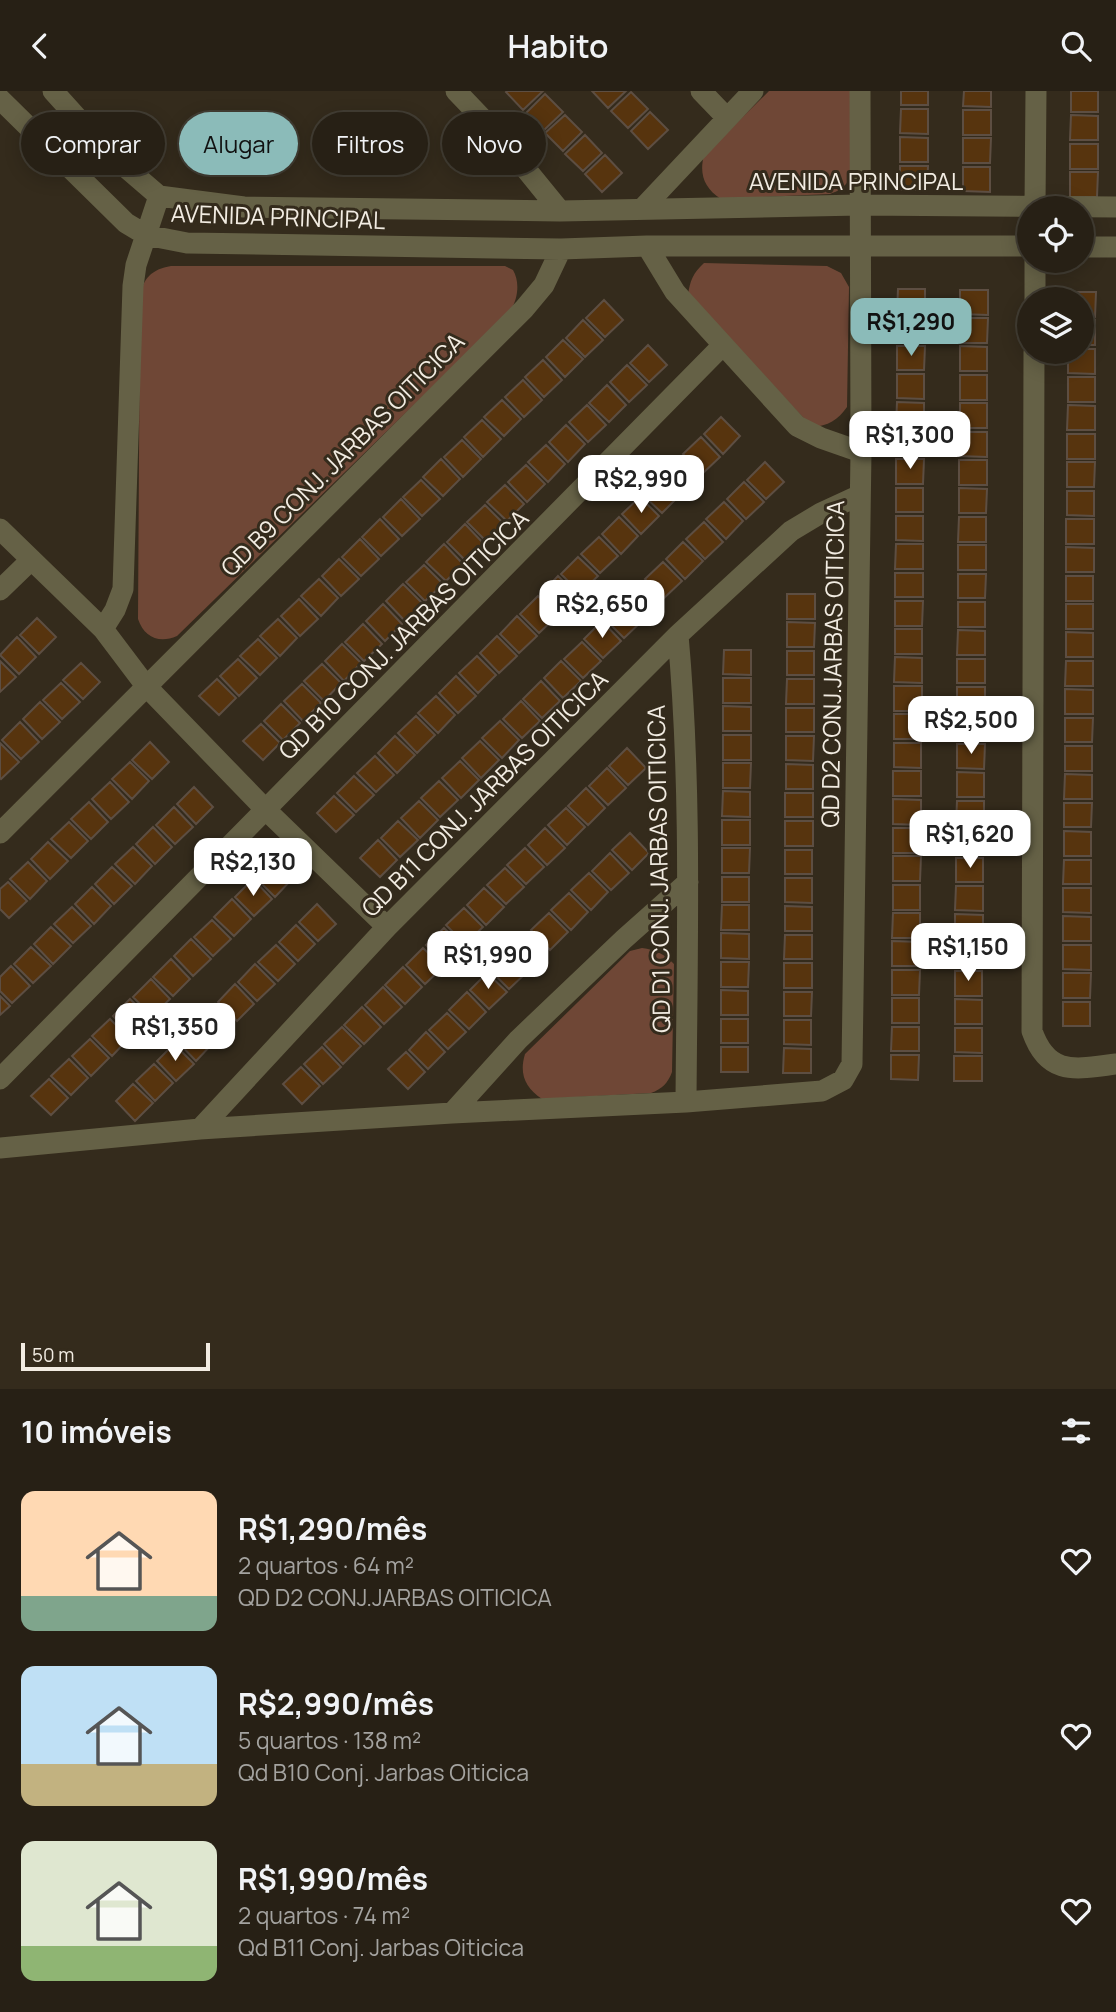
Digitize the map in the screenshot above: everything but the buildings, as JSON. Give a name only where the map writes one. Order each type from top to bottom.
[{"type":"street","name":"AVENIDA PRINCIPAL","points":[[53,91],[109,153],[159,196],[244,207],[560,211],[860,205],[1017,206]]},
{"type":"street","points":[[456,91],[499,136],[560,211]]},
{"type":"street","points":[[701,91],[726,117]]},
{"type":"street","points":[[642,209],[753,91]]},
{"type":"street","name":"QD D2 CONJ.JARBAS OITICICA","points":[[686,1102],[822,1091],[843,1080],[852,1064],[861,452],[860,91]]},
{"type":"street","points":[[1035,196],[1036,91]]},
{"type":"street","name":"AVENIDA PRINCIPAL","points":[[0,99],[126,223],[146,236],[187,243],[561,249],[647,246],[1017,246]]},
{"type":"street","points":[[103,629],[115,610],[123,589],[133,286],[136,265],[159,196]]},
{"type":"street","name":"AVENIDA PRINCIPAL","points":[[1094,207],[1116,207]]},
{"type":"street","points":[[647,246],[675,292],[797,426],[861,452]]},
{"type":"street","points":[[1094,247],[1116,247]]},
{"type":"street","name":"QD B9 CONJ. JARBAS OITICICA","points":[[0,833],[524,309],[544,285],[561,249]]},
{"type":"street","name":"QD B10 CONJ. JARBAS OITICICA","points":[[0,1079],[723,345]]},
{"type":"street","points":[[1034,364],[1032,1031],[1037,1046],[1059,1066],[1073,1069],[1116,1064]]},
{"type":"street","name":"QD B11 CONJ. JARBAS OITICICA","points":[[200,1129],[387,927],[678,635],[791,531],[860,495]]},
{"type":"street","points":[[0,529],[103,629],[146,686],[266,810],[387,927]]},
{"type":"street","points":[[0,590],[31,560]]},
{"type":"street","name":"QD D1 CONJ. JARBAS OITICICA","points":[[678,635],[684,698],[688,882],[686,1102]]},
{"type":"street","points":[[453,1113],[518,1040],[688,882]]},
{"type":"street","points":[[0,1148],[200,1129],[686,1102]]},
{"type":"shaded area","points":[[769,91],[853,91],[852,164],[848,181],[843,187],[830,194],[721,199],[710,190],[704,180],[704,155]]},
{"type":"shaded area","points":[[704,263],[827,266],[841,273],[849,287],[847,407],[836,419],[828,424],[812,427],[688,295],[693,277]]},
{"type":"shaded area","points":[[171,266],[505,266],[513,270],[517,290],[511,310],[177,636],[158,639],[144,630],[138,619],[140,298],[143,285],[149,276]]},
{"type":"shaded area","points":[[642,948],[660,953],[674,964],[672,1072],[669,1079],[651,1093],[542,1099],[531,1090],[523,1074],[525,1054],[630,951]]}]
